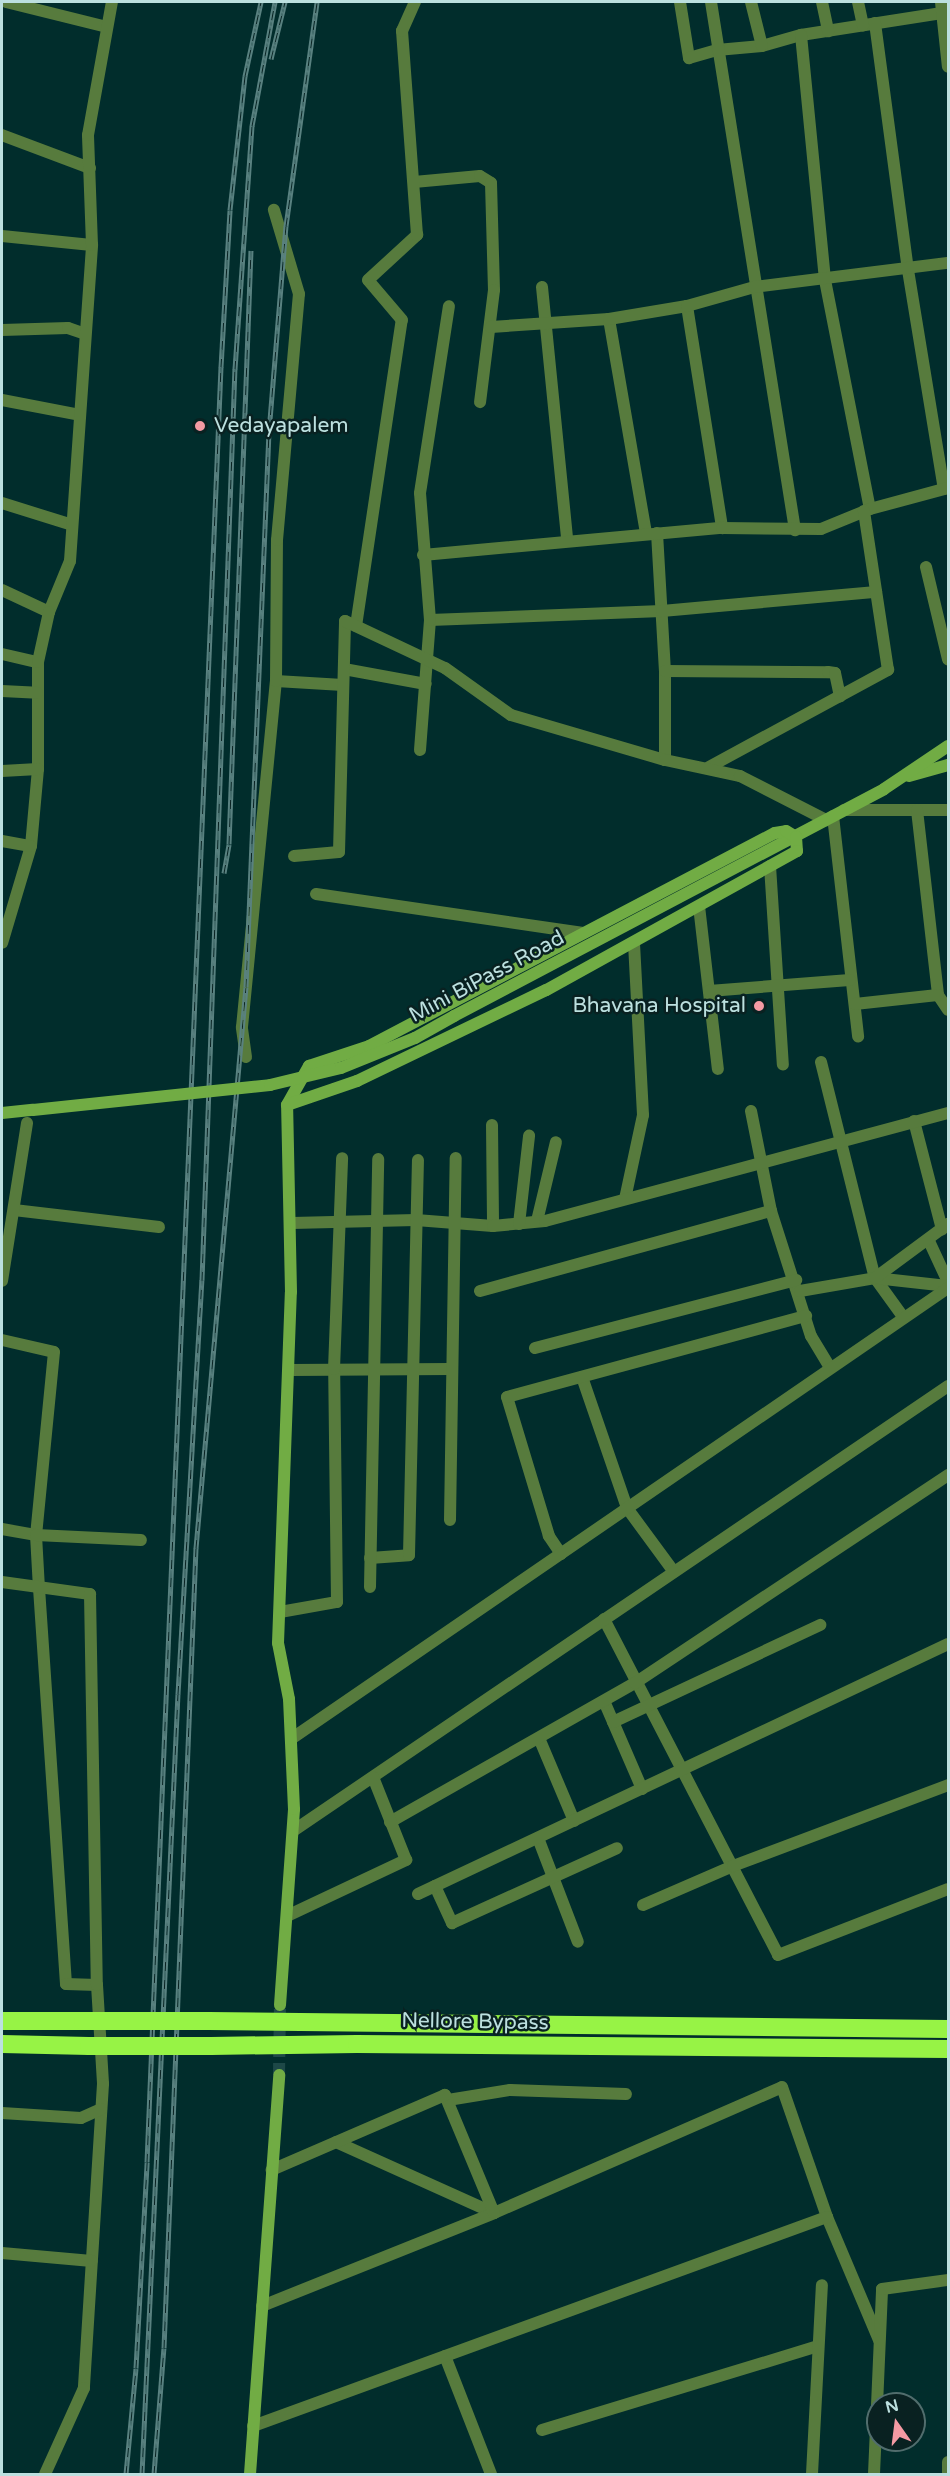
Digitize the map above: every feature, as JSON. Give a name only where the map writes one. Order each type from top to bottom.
[{"type":"highway","name":"Nellore Bypass","points":[[2,2020],[948,2029]]},
{"type":"highway","name":"Nellore Bypass","points":[[2,2044],[89,2046],[369,2044],[948,2049]]},
{"type":"street","points":[[6,2],[107,27]]},
{"type":"street","points":[[2,943],[6,907],[31,846],[38,769],[38,662],[49,612],[70,561],[92,245],[88,135],[112,2]]},
{"type":"street","points":[[356,626],[402,320],[368,280],[417,235],[402,31],[415,2]]},
{"type":"street","points":[[680,2],[689,58],[717,50],[762,45],[801,35],[944,9],[948,67]]},
{"type":"street","points":[[711,2],[754,288],[795,530]]},
{"type":"street","points":[[752,2],[762,45]]},
{"type":"street","points":[[822,2],[828,31]]},
{"type":"street","points":[[423,555],[567,539],[722,528],[821,529],[867,510],[946,489],[869,24],[858,2]]},
{"type":"street","points":[[709,767],[888,670],[867,510],[825,280],[801,35]]},
{"type":"street","points":[[2,135],[90,168]]},
{"type":"street","points":[[414,182],[480,176],[491,183],[492,327],[480,402]]},
{"type":"street","points":[[246,1057],[242,1027],[276,681],[277,540],[299,294],[274,210]]},
{"type":"street","points":[[2,236],[92,245]]},
{"type":"street","points":[[492,327],[609,319],[687,306],[754,288],[908,270],[948,263]]},
{"type":"street","points":[[542,286],[567,539]]},
{"type":"street","points":[[420,750],[430,660],[430,621],[423,555],[420,493],[449,306]]},
{"type":"street","points":[[687,306],[722,528]]},
{"type":"street","points":[[609,319],[651,533],[662,611],[665,760]]},
{"type":"street","points":[[2,330],[68,328],[85,334]]},
{"type":"street","points":[[2,400],[80,415]]},
{"type":"street","points":[[2,503],[72,525]]},
{"type":"street","points":[[926,567],[948,658]]},
{"type":"street","points":[[2,590],[49,612]]},
{"type":"street","points":[[430,621],[662,611],[876,592]]},
{"type":"street","points":[[294,856],[339,852],[345,621],[430,660],[511,715],[665,760],[709,767],[740,776],[834,815],[948,810]]},
{"type":"street","points":[[2,654],[38,662]]},
{"type":"street","points":[[344,669],[426,684]]},
{"type":"street","points":[[665,671],[835,673],[840,696]]},
{"type":"street","points":[[276,681],[343,685]]},
{"type":"street","points":[[2,691],[37,693]]},
{"type":"street","name":"Mini BiPass Road","points":[[2,1113],[270,1085],[341,1068],[415,1038],[796,837],[902,778],[948,746]]},
{"type":"street","points":[[902,778],[948,765]]},
{"type":"street","points":[[2,771],[38,769]]},
{"type":"street","points":[[917,810],[938,995],[948,1010]]},
{"type":"street","points":[[834,815],[850,980],[858,1037]]},
{"type":"street","points":[[280,2005],[293,1831],[290,1699],[278,1643],[290,1370],[292,1223],[287,1104],[309,1066],[369,1046],[775,833],[786,831],[796,837],[797,851],[634,942],[454,1037],[357,1081],[287,1104]]},
{"type":"street","points":[[2,841],[31,846]]},
{"type":"street","points":[[771,866],[783,1065]]},
{"type":"street","points":[[315,894],[583,933]]},
{"type":"street","points":[[699,906],[718,1069]]},
{"type":"street","points":[[625,1199],[643,1115],[634,942]]},
{"type":"street","points":[[709,991],[850,980]]},
{"type":"street","points":[[855,1004],[938,995]]},
{"type":"street","points":[[821,1062],[838,1142],[875,1278],[904,1318]]},
{"type":"street","points":[[751,1111],[771,1211],[798,1285],[812,1336],[830,1368]]},
{"type":"street","points":[[292,1223],[416,1220],[493,1226],[537,1221],[948,1113]]},
{"type":"street","points":[[875,1278],[929,1241],[945,1227],[914,1121]]},
{"type":"street","points":[[2,1281],[27,1123]]},
{"type":"street","points":[[492,1125],[493,1226]]},
{"type":"street","points":[[519,1224],[528,1136]]},
{"type":"street","points":[[537,1221],[556,1142]]},
{"type":"street","points":[[280,1611],[337,1602],[334,1369],[342,1158]]},
{"type":"street","points":[[450,1520],[451,1369],[457,1224],[456,1158]]},
{"type":"street","points":[[370,1587],[378,1159]]},
{"type":"street","points":[[370,1558],[409,1555],[410,1369],[418,1160]]},
{"type":"street","points":[[14,1210],[159,1227]]},
{"type":"street","points":[[480,1291],[771,1211]]},
{"type":"street","points":[[929,1241],[948,1285]]},
{"type":"street","points":[[535,1348],[798,1285],[875,1278],[948,1285]]},
{"type":"street","points":[[291,1739],[904,1318],[948,1285]]},
{"type":"street","points":[[561,1554],[549,1536],[507,1397],[806,1316]]},
{"type":"street","points":[[2,1340],[54,1352],[36,1534],[39,1588],[66,1984],[97,1985]]},
{"type":"street","points":[[290,1370],[451,1369]]},
{"type":"street","points":[[582,1377],[627,1508],[674,1572]]},
{"type":"street","points":[[293,1831],[948,1386]]},
{"type":"street","points":[[390,1822],[635,1683],[948,1475]]},
{"type":"street","points":[[2,1529],[36,1534],[141,1540]]},
{"type":"street","points":[[2,1582],[90,1594],[101,2109],[84,2388],[45,2475]]},
{"type":"street","points":[[604,1619],[635,1683],[684,1769],[778,1955],[948,1889]]},
{"type":"street","points":[[613,1722],[820,1625]]},
{"type":"street","points":[[418,1894],[948,1644]]},
{"type":"street","points":[[604,1701],[642,1789]]},
{"type":"street","points":[[539,1738],[574,1821]]},
{"type":"street","points":[[286,1916],[406,1860],[373,1777]]},
{"type":"street","points":[[643,1905],[733,1866],[948,1785]]},
{"type":"street","points":[[538,1838],[555,1876],[578,1942]]},
{"type":"street","points":[[435,1886],[452,1923],[617,1848]]},
{"type":"street","points":[[250,2475],[279,2075]]},
{"type":"street","points":[[262,2306],[494,2213],[782,2087],[827,2217],[879,2340]]},
{"type":"street","points":[[448,2100],[510,2090],[626,2094]]},
{"type":"street","points":[[272,2170],[446,2095],[494,2213]]},
{"type":"street","points":[[2,2113],[81,2118],[101,2109]]},
{"type":"street","points":[[336,2142],[494,2213]]},
{"type":"street","points":[[253,2426],[827,2217]]},
{"type":"street","points":[[2,2253],[92,2261]]},
{"type":"street","points":[[874,2475],[882,2289],[948,2280]]},
{"type":"street","points":[[812,2475],[816,2347],[822,2285]]},
{"type":"street","points":[[542,2430],[816,2347]]},
{"type":"street","points":[[445,2356],[491,2475]]},
{"type":"street","points":[[948,2462],[948,2475]]},
{"type":"tunnel","points":[[279,2075],[280,2005]]},
{"type":"railway","points":[[126,2474],[136,2368],[147,2162],[221,367],[230,210],[245,76],[261,2]]},
{"type":"railway","points":[[142,2474],[178,1694],[202,1280],[235,369],[252,126],[275,2]]},
{"type":"railway","points":[[271,59],[285,2]]},
{"type":"railway","points":[[154,2474],[164,2348],[196,1548],[246,987],[269,432],[286,226],[317,2]]},
{"type":"railway","points":[[224,873],[229,844],[251,250]]},
{"type":"place","name":"Vedayapalem","points":[[200,426]]},
{"type":"place","name":"Bhavana Hospital","points":[[759,1006]]}]
